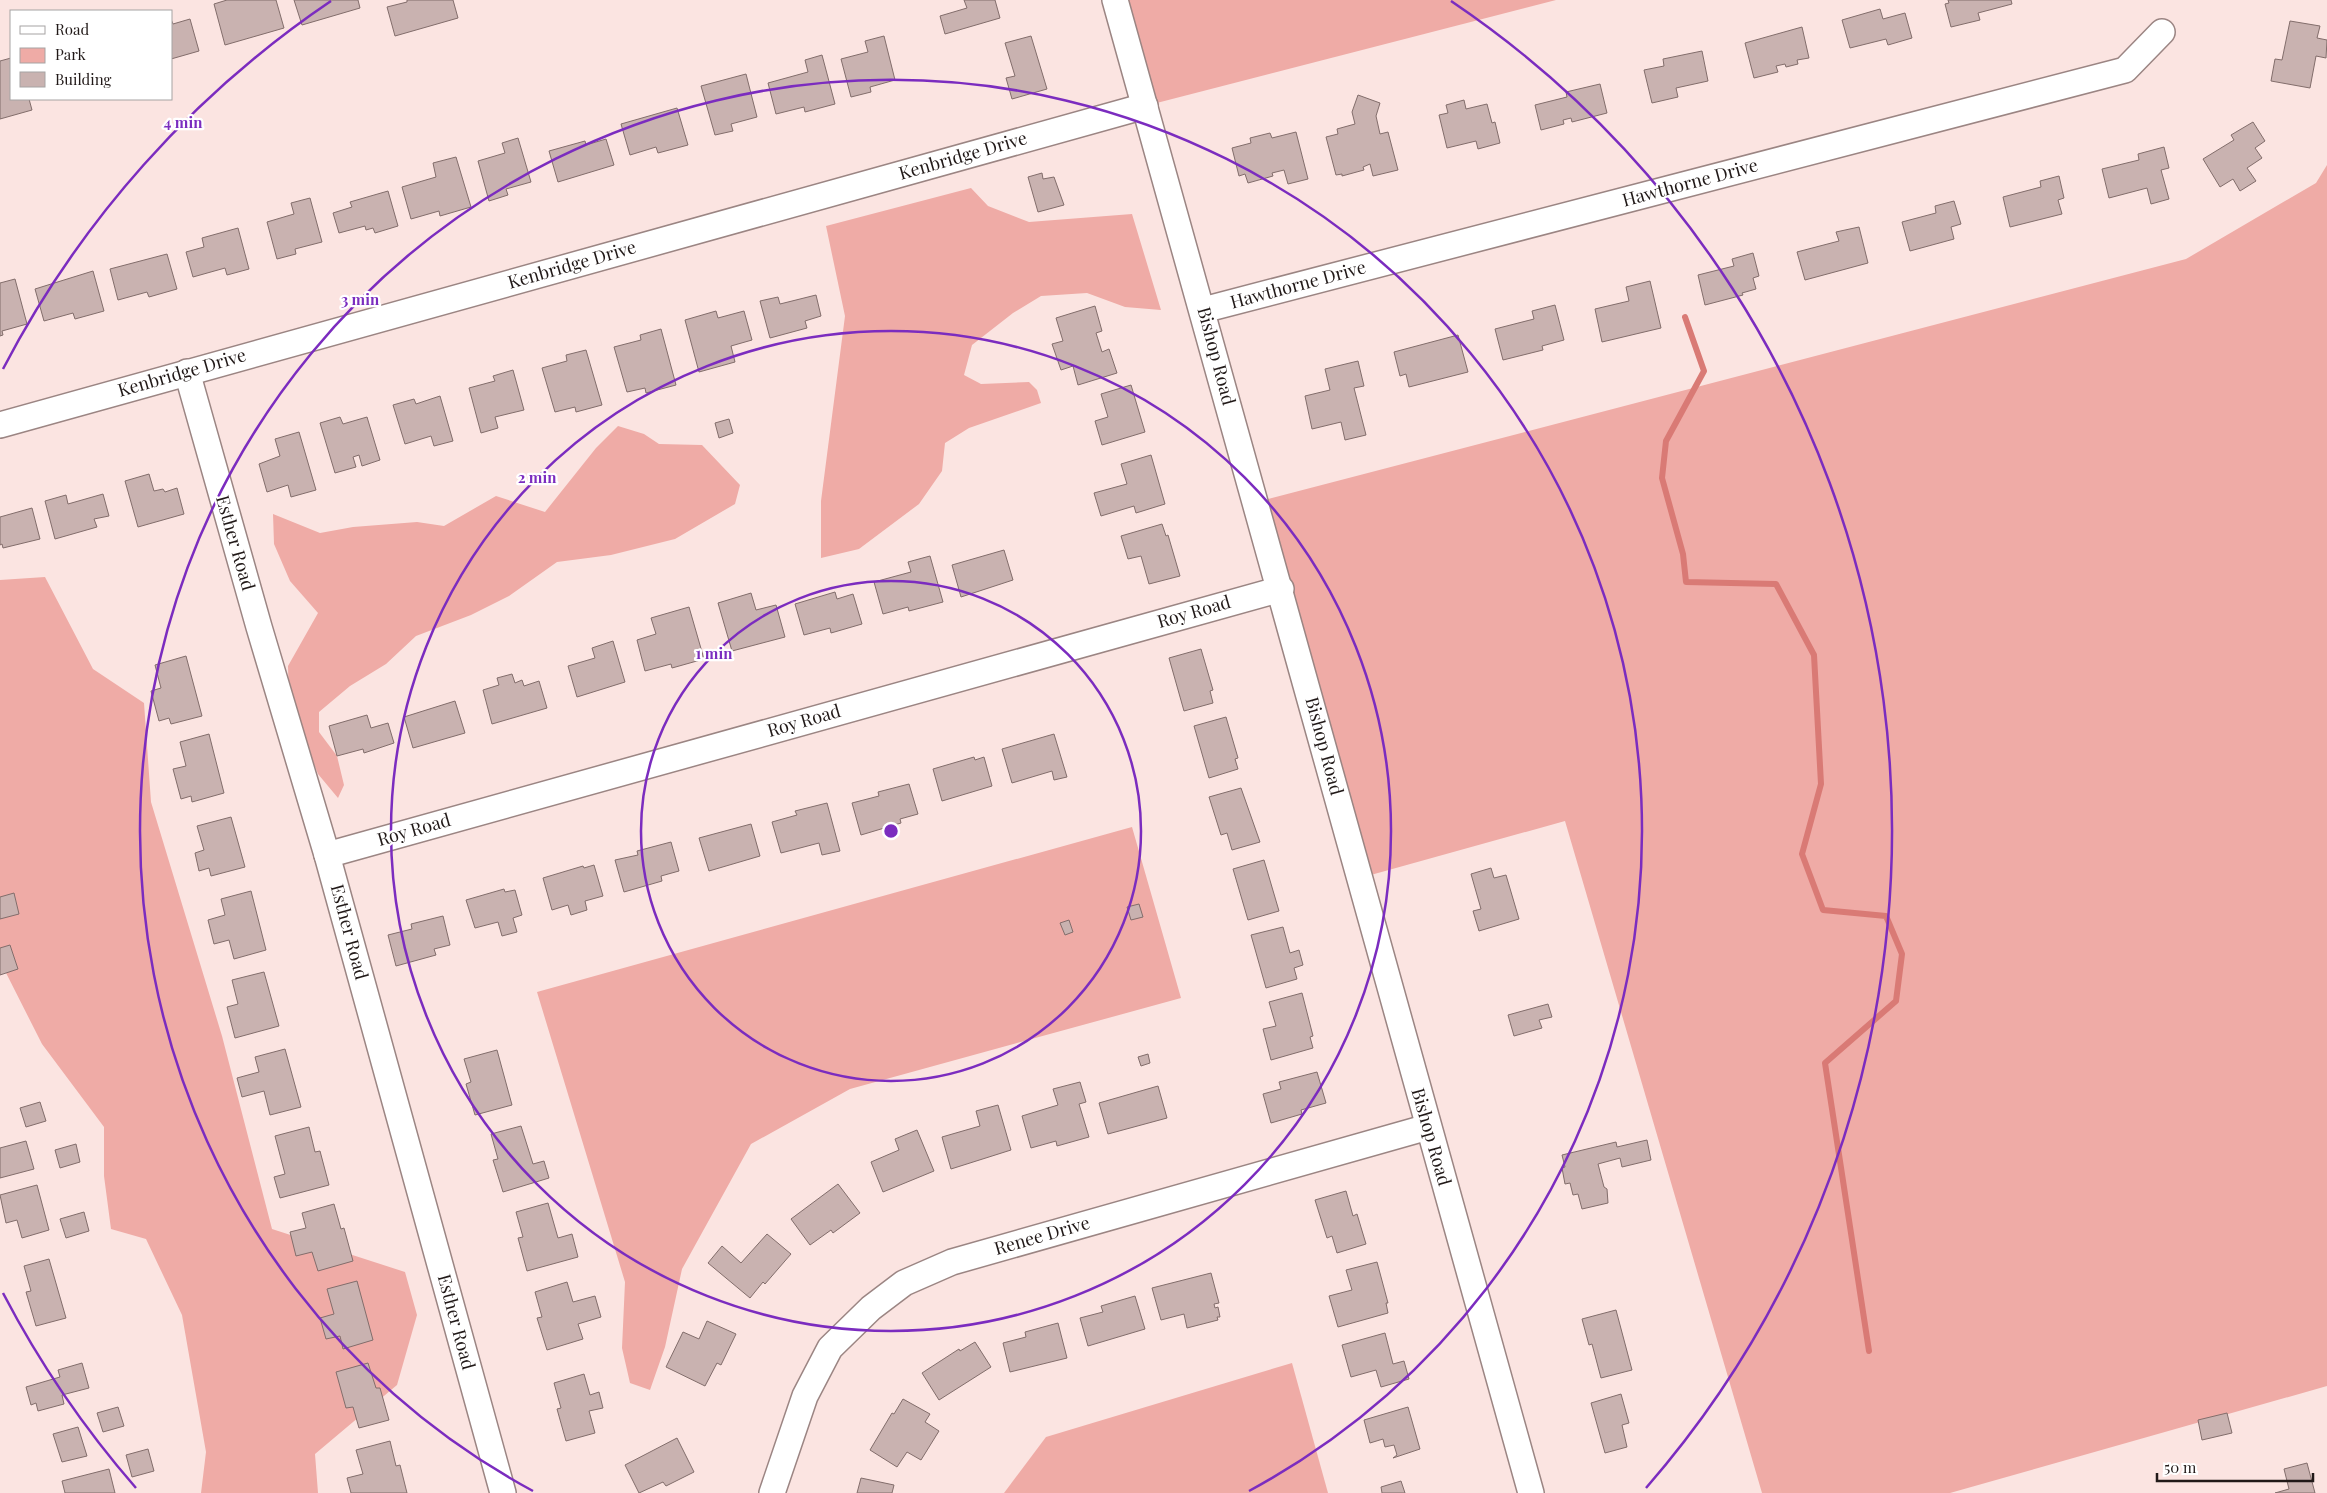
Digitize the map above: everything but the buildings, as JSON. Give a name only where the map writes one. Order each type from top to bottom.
[{"type":"street","name":"Bishop Road","points":[[1116,0],[1204,310],[1428,1127],[1532,1493]]},
{"type":"street","name":"Hawthorne Drive","points":[[1204,310],[2125,70],[2162,32]]},
{"type":"street","name":"Kenbridge Drive","points":[[0,424],[1145,106]]},
{"type":"street","name":"Esther Road","points":[[188,372],[259,628],[328,856],[503,1493]]},
{"type":"street","name":"Roy Road","points":[[328,856],[1281,589]]},
{"type":"street","name":"Renee Drive","points":[[772,1493],[805,1396],[830,1348],[871,1308],[904,1283],[952,1262],[1428,1127]]},
{"type":"green space","points":[[1115,0],[1556,0],[1145,106]]},
{"type":"green space","points":[[2327,165],[2327,1386],[1950,1493],[1762,1493],[1565,821],[1360,878],[1257,502],[2186,259],[2316,183]]},
{"type":"green space","points":[[971,188],[988,206],[1029,222],[1132,214],[1161,310],[1125,307],[1087,293],[1041,296],[1013,313],[972,345],[964,375],[981,384],[1029,382],[1037,390],[1041,403],[969,428],[945,443],[942,471],[919,504],[859,549],[821,558],[821,501],[845,316],[826,226]]},
{"type":"green space","points":[[618,426],[644,434],[659,444],[702,445],[740,485],[735,504],[675,539],[611,555],[557,562],[509,596],[471,615],[416,636],[386,664],[350,686],[319,712],[319,732],[337,756],[344,785],[338,798],[318,774],[289,702],[288,666],[318,613],[290,581],[274,544],[273,514],[320,533],[353,527],[417,522],[444,526],[496,496],[545,512],[596,448]]},
{"type":"green space","points":[[45,577],[93,669],[144,703],[151,802],[222,1036],[272,1229],[405,1272],[417,1315],[397,1385],[315,1454],[318,1493],[201,1493],[206,1452],[182,1315],[146,1239],[111,1229],[104,1176],[104,1127],[42,1044],[0,961],[0,580]]},
{"type":"green space","points":[[1132,827],[1181,998],[850,1089],[751,1144],[682,1269],[665,1347],[650,1390],[630,1383],[622,1348],[625,1282],[537,992]]},
{"type":"green space","points":[[1292,1363],[1328,1493],[1004,1493],[1046,1437]]},
{"type":"waterway","points":[[1685,317],[1704,371],[1666,441],[1662,478],[1683,554],[1686,582],[1776,584],[1814,655],[1821,784],[1802,854],[1823,910],[1886,916],[1902,954],[1896,1001],[1825,1063],[1869,1351]]}]
